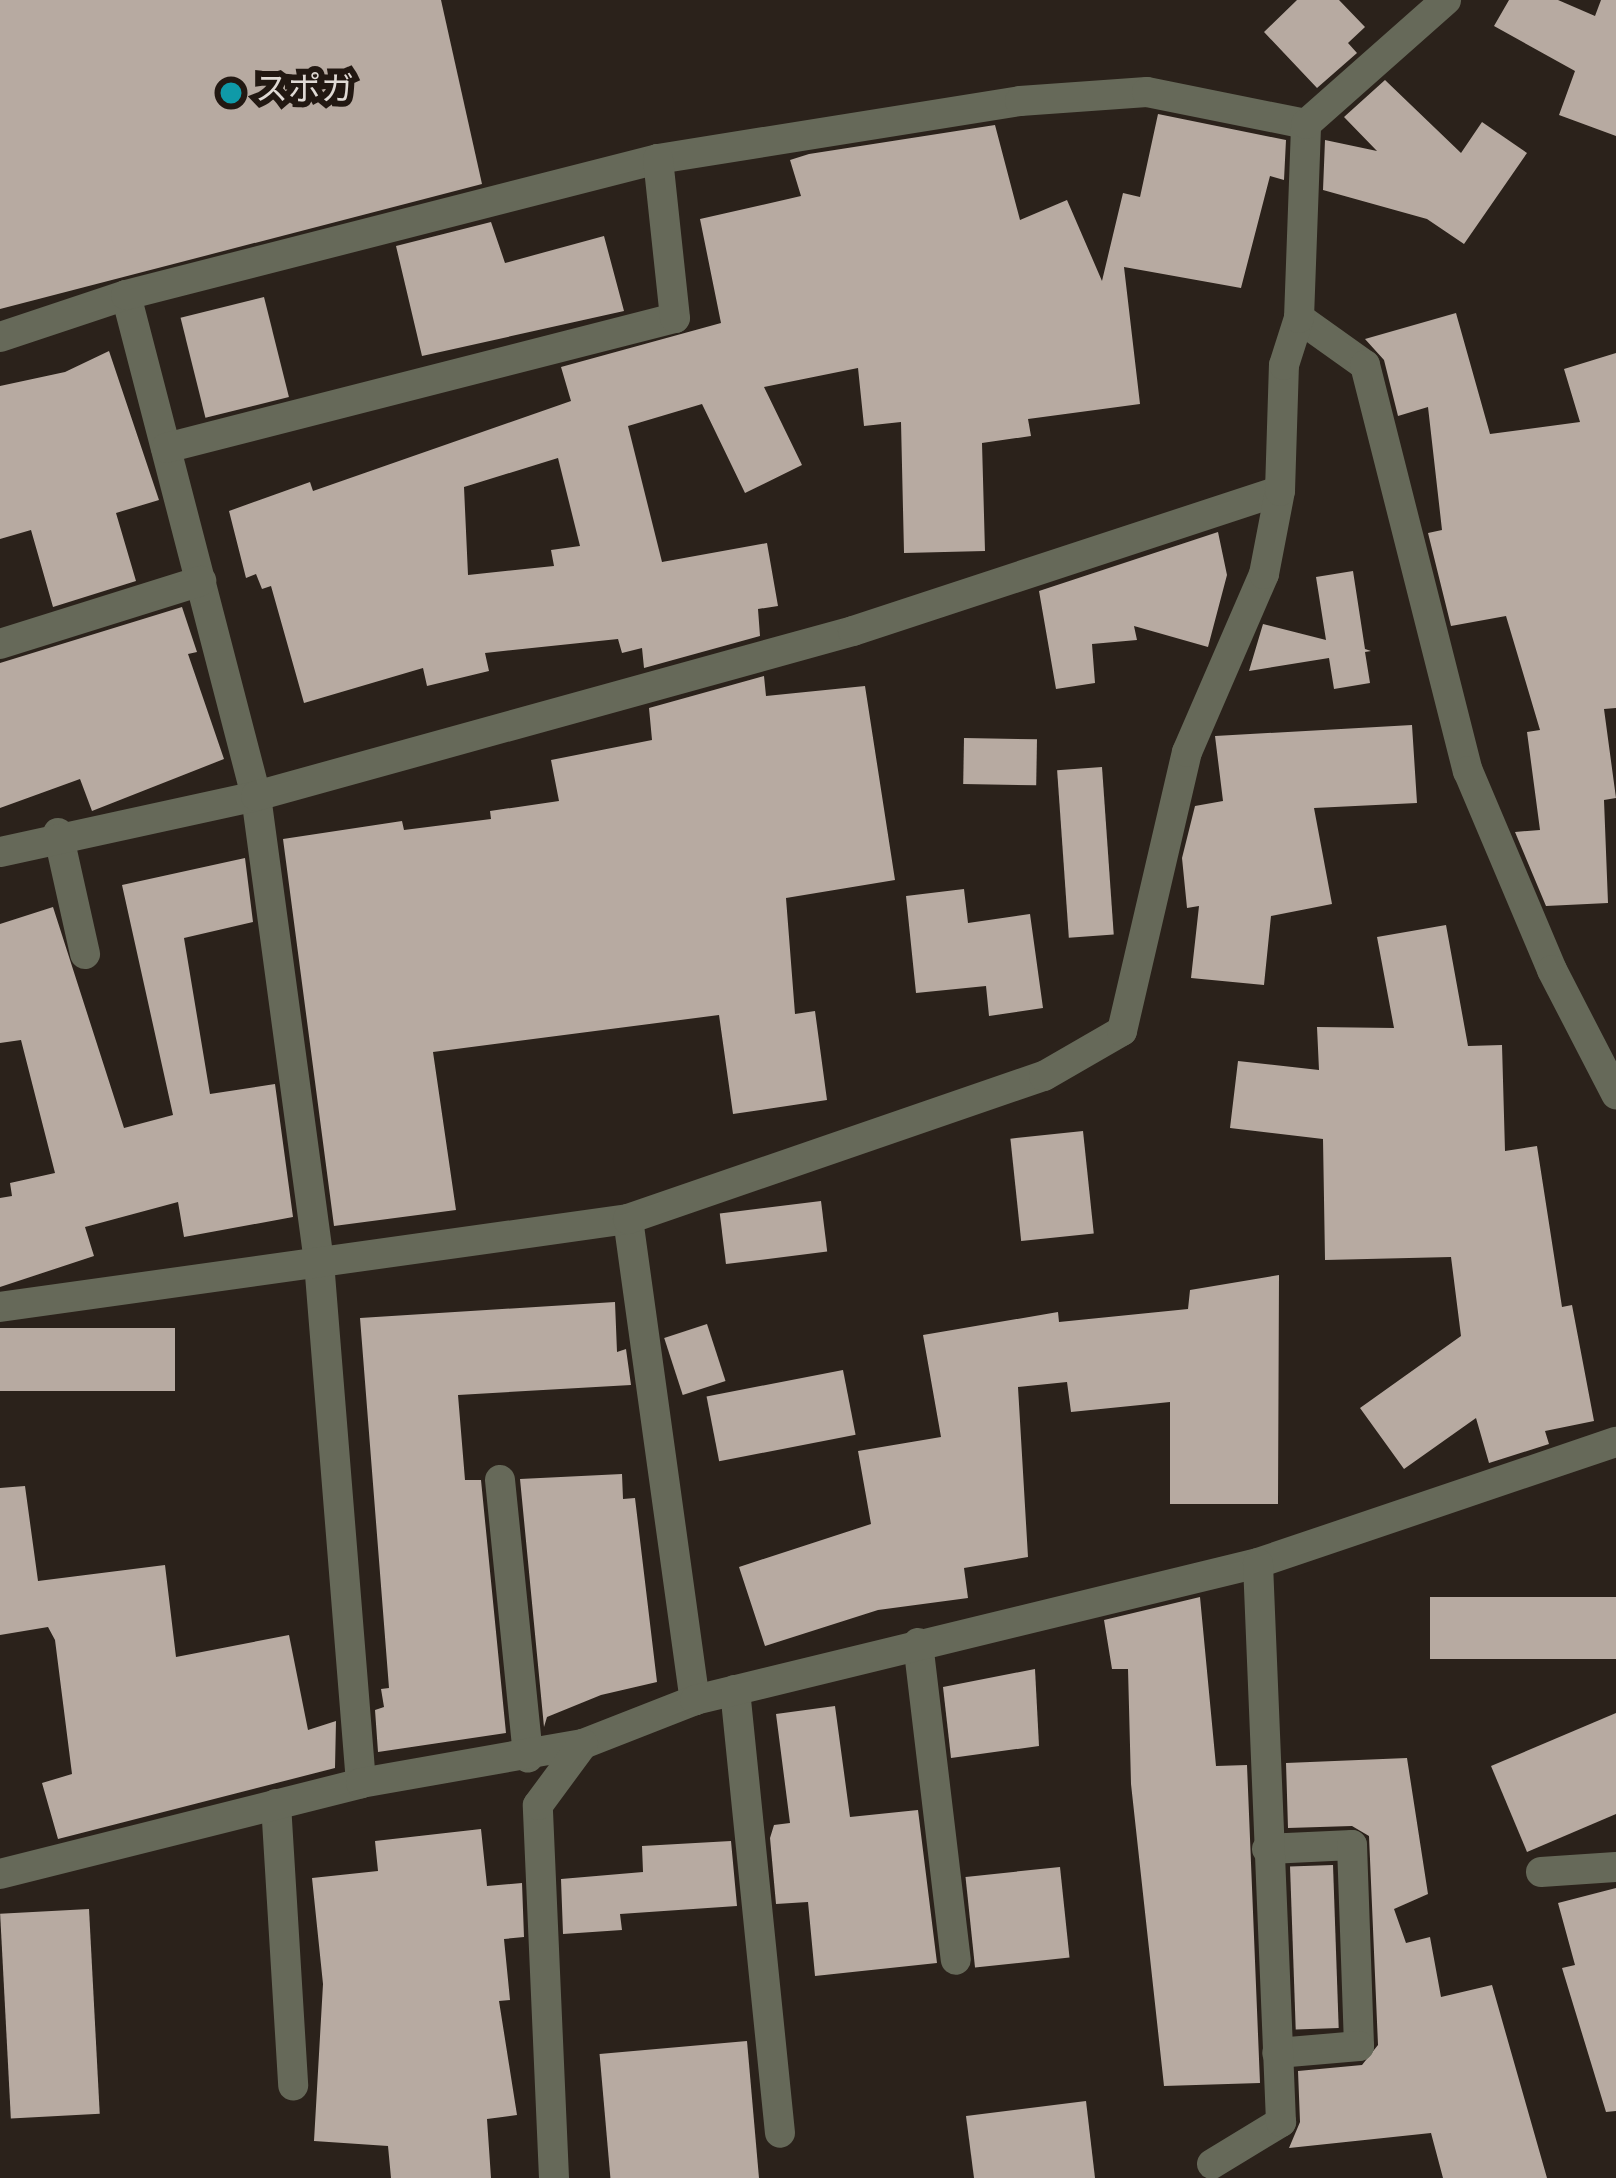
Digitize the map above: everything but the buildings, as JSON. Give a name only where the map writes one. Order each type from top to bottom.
[{"type":"street","points":[[0,1306],[628,1219],[1044,1076],[1122,1031],[1187,752],[1264,574],[1280,491],[1284,365],[1299,318],[1306,124],[1445,0]]},
{"type":"street","points":[[0,337],[126,296],[658,159],[1020,101],[1147,92],[1306,124]]},
{"type":"street","points":[[166,448],[675,318],[658,159]]},
{"type":"street","points":[[126,296],[256,796],[319,1262],[361,1783]]},
{"type":"street","points":[[1299,318],[1366,365],[1468,772],[1552,970],[1616,1094]]},
{"type":"street","points":[[0,852],[58,833],[256,796],[853,631],[1280,491]]},
{"type":"street","points":[[0,644],[201,581]]},
{"type":"street","points":[[58,833],[85,954]]},
{"type":"street","points":[[628,1219],[695,1700]]},
{"type":"street","points":[[0,1874],[361,1783],[583,1744],[695,1700],[1258,1562],[1616,1442]]},
{"type":"street","points":[[500,1480],[528,1757]]},
{"type":"street","points":[[1212,2164],[1280,2122],[1258,1562]]},
{"type":"street","points":[[918,1642],[956,1960]]},
{"type":"street","points":[[735,1690],[780,2133]]},
{"type":"street","points":[[554,2178],[538,1805],[583,1744]]},
{"type":"street","points":[[275,1804],[293,2085]]},
{"type":"street","points":[[1267,1849],[1352,1845],[1359,2046],[1277,2054]]},
{"type":"street","points":[[1540,1872],[1616,1867]]},
{"type":"place","name":"スポガ","points":[[231,93]]}]
